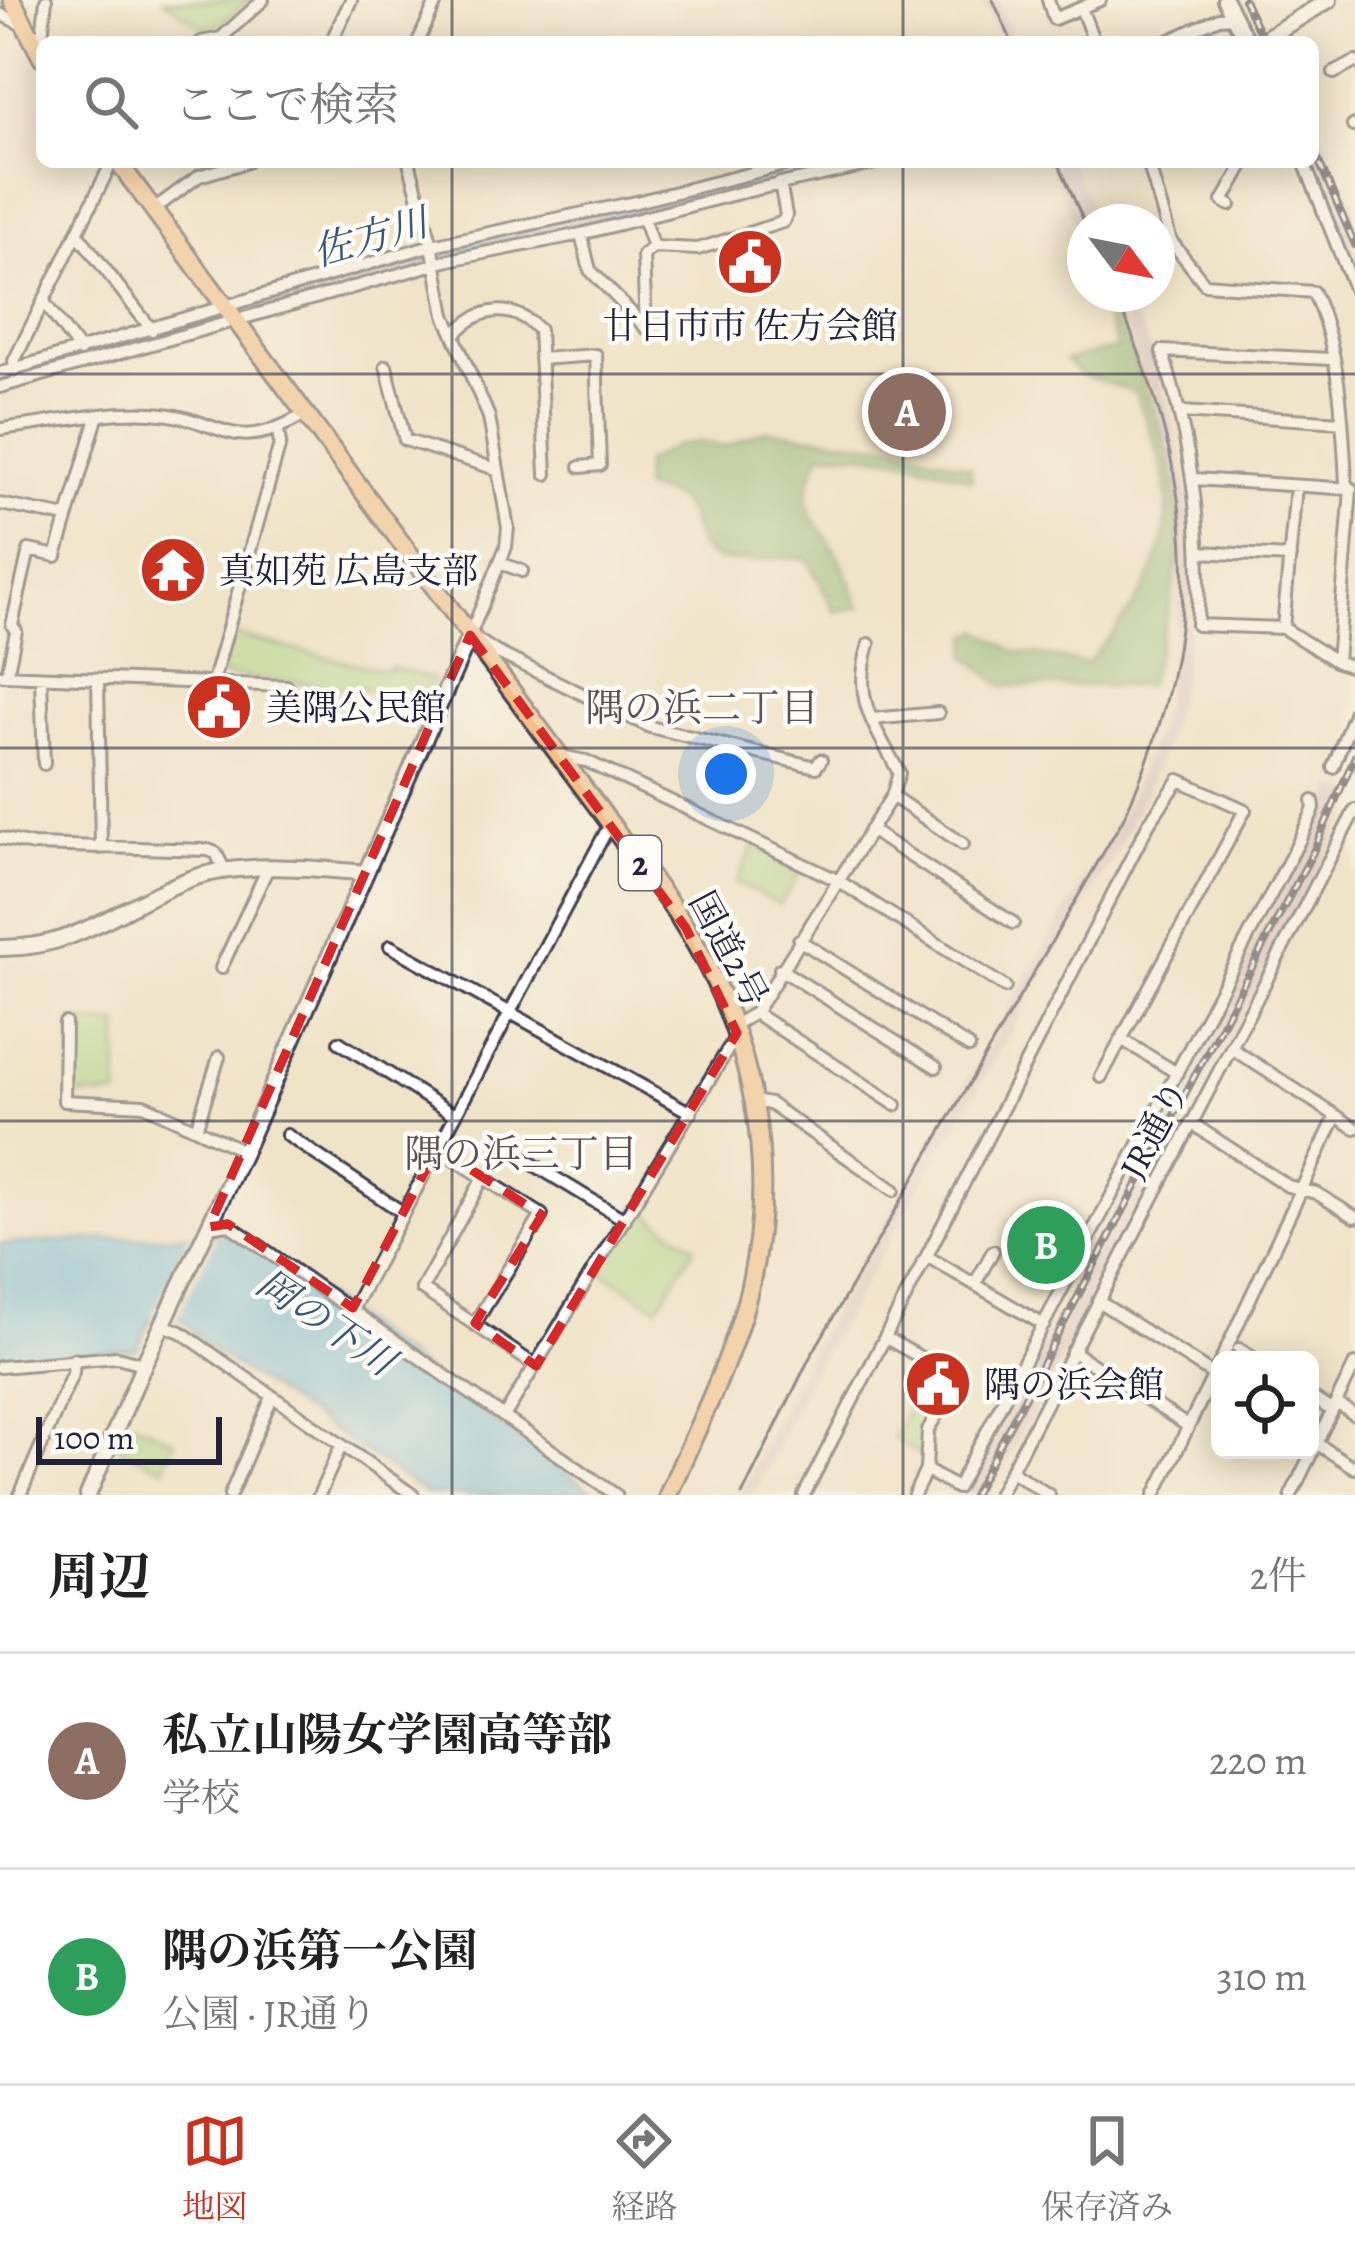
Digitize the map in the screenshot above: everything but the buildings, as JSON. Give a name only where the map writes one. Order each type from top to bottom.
[{"type":"highway","points":[[12,0],[36,48]]},
{"type":"highway","name":"国道2号","points":[[120,168],[610,824],[686,928],[715,978],[736,1029],[754,1101],[761,1202],[749,1288],[733,1343],[668,1495]]},
{"type":"street","points":[[42,36],[46,0]]},
{"type":"street","points":[[223,36],[263,0]]},
{"type":"street","points":[[334,36],[350,0]]},
{"type":"street","points":[[421,36],[437,0]]},
{"type":"street","points":[[1048,0],[1054,20],[1100,0]]},
{"type":"street","points":[[1225,0],[1244,33]]},
{"type":"street","points":[[1244,33],[1329,0]]},
{"type":"street","points":[[1081,8],[1092,36]]},
{"type":"street","points":[[0,14],[25,28]]},
{"type":"street","points":[[1179,36],[1219,18],[1244,33]]},
{"type":"street","points":[[1334,73],[1355,62]]},
{"type":"street","points":[[15,370],[14,361],[112,168]]},
{"type":"street","points":[[154,209],[194,179],[228,168]]},
{"type":"street","points":[[88,1495],[500,563],[508,528],[488,411],[444,309],[433,245],[411,168]]},
{"type":"street","points":[[0,387],[368,272],[433,245],[772,168]]},
{"type":"street","points":[[0,373],[152,330],[232,315],[368,272],[581,234],[852,168]]},
{"type":"street","points":[[1150,168],[1171,241],[1205,284],[1313,292],[1325,318],[1342,422],[1346,484],[1353,489]]},
{"type":"street","points":[[1230,205],[1223,201],[1242,168]]},
{"type":"street","points":[[1306,168],[1355,291]]},
{"type":"street","points":[[581,234],[590,270],[646,328],[643,255],[653,247],[698,249],[779,224],[786,215],[780,183]]},
{"type":"street","points":[[643,218],[653,247]]},
{"type":"street","points":[[77,233],[152,330]]},
{"type":"street","points":[[44,302],[80,351]]},
{"type":"street","points":[[455,334],[479,313],[500,310],[529,320],[538,330],[546,474]]},
{"type":"street","points":[[1331,359],[1162,351],[1181,412],[1193,479],[1200,552],[1197,625],[1283,628],[1355,668]]},
{"type":"street","points":[[540,359],[596,355],[600,465],[580,467]]},
{"type":"street","points":[[384,373],[403,437],[409,443],[496,470]]},
{"type":"street","points":[[1181,412],[1342,422]]},
{"type":"street","points":[[0,429],[155,413],[249,436],[278,430],[305,414]]},
{"type":"street","points":[[97,418],[56,556],[29,550],[12,625],[16,631],[3,675],[287,686]]},
{"type":"street","points":[[213,681],[280,444],[278,430]]},
{"type":"street","points":[[1193,479],[1353,489]]},
{"type":"street","points":[[1283,628],[1296,486]]},
{"type":"street","points":[[1337,662],[1353,489]]},
{"type":"street","points":[[0,504],[67,517]]},
{"type":"street","points":[[1200,552],[1290,557]]},
{"type":"street","points":[[500,563],[521,571]]},
{"type":"street","points":[[470,634],[496,652],[650,727],[816,767],[820,760]]},
{"type":"street","points":[[505,1414],[691,1113],[736,1029],[755,1013],[892,796],[898,773],[860,680],[868,644]]},
{"type":"street","points":[[41,676],[44,764]]},
{"type":"street","points":[[98,679],[101,848]]},
{"type":"street","points":[[1333,767],[1355,711]]},
{"type":"street","points":[[872,718],[912,718],[938,712]]},
{"type":"street","points":[[560,756],[586,760],[838,880],[1005,986]]},
{"type":"street","points":[[804,1495],[1149,823],[1179,780],[1245,810],[1101,1077]]},
{"type":"street","points":[[892,796],[963,844]]},
{"type":"street","points":[[926,1470],[957,1488],[1178,1073],[1308,822],[1313,801]]},
{"type":"street","name":"JR通り","points":[[998,1495],[1355,810]]},
{"type":"street","points":[[353,1308],[610,824]]},
{"type":"street","points":[[870,830],[1013,923]]},
{"type":"street","points":[[0,838],[101,848],[208,850],[216,853],[224,869]]},
{"type":"street","points":[[0,948],[49,946],[67,940],[189,879],[224,869],[366,873]]},
{"type":"street","points":[[220,968],[267,870]]},
{"type":"street","points":[[799,940],[969,1047]]},
{"type":"street","points":[[390,946],[691,1113]]},
{"type":"street","points":[[780,969],[936,1067]]},
{"type":"street","points":[[755,1013],[896,1105]]},
{"type":"street","points":[[65,1022],[64,1101],[143,1106],[197,1126],[244,1151]]},
{"type":"street","points":[[1121,1039],[1178,1073]]},
{"type":"street","points":[[339,1042],[454,1115]]},
{"type":"street","points":[[1231,1048],[1355,1128]]},
{"type":"street","points":[[197,1126],[219,1057]]},
{"type":"street","points":[[754,1101],[770,1104],[894,1190]]},
{"type":"street","points":[[1226,1351],[1336,1116]]},
{"type":"street","points":[[1192,1123],[1288,1186],[1316,1192],[1355,1217]]},
{"type":"street","points":[[287,1135],[402,1212]]},
{"type":"street","points":[[503,1146],[625,1220]]},
{"type":"street","points":[[436,1148],[542,1215],[475,1323]]},
{"type":"street","points":[[483,1178],[422,1288],[536,1366]]},
{"type":"street","points":[[208,1229],[228,1224],[616,1495]]},
{"type":"street","points":[[976,1282],[993,1251]]},
{"type":"street","points":[[928,1257],[1044,1324]]},
{"type":"street","points":[[1098,1300],[1211,1373]]},
{"type":"street","points":[[164,1322],[412,1494]]},
{"type":"street","points":[[886,1338],[957,1378],[928,1430],[926,1470],[914,1495]]},
{"type":"street","points":[[1072,1351],[1188,1426]]},
{"type":"street","points":[[0,1382],[1,1367],[117,1357],[144,1364]]},
{"type":"street","points":[[20,1495],[74,1372],[74,1359]]},
{"type":"street","points":[[1319,1437],[1355,1364]]},
{"type":"street","points":[[1155,1495],[1211,1381]]},
{"type":"street","points":[[230,1495],[272,1397]]},
{"type":"street","points":[[1319,1400],[1355,1414]]},
{"type":"street","points":[[319,1495],[341,1445]]},
{"type":"street","points":[[1319,1445],[1355,1468]]},
{"type":"street","points":[[1308,1459],[1293,1491],[1309,1495]]},
{"type":"street","points":[[1011,1471],[1048,1495]]},
{"type":"highlighted area","points":[[470,635],[686,928],[737,1033],[536,1366],[475,1323],[542,1215],[437,1148],[353,1308],[228,1224],[209,1227]]},
{"type":"shaded area","points":[[983,0],[997,0],[1012,36],[998,36]]},
{"type":"shaded area","points":[[1319,127],[1355,206],[1355,267],[1314,168],[1319,168]]},
{"type":"shaded area","points":[[1051,168],[1074,168],[1090,204],[1067,206]]},
{"type":"shaded area","points":[[1119,312],[1134,312],[1158,368],[1188,489],[1193,551],[1183,676],[1145,795],[818,1363],[753,1495],[739,1495],[806,1357],[1105,844],[1155,733],[1175,643],[1180,582],[1179,521],[1156,401]]},
{"type":"shaded area","points":[[1336,787],[1355,795],[1325,858],[989,1495],[964,1495]]},
{"type":"green space","points":[[164,0],[250,0],[217,26],[203,28]]},
{"type":"green space","points":[[1103,312],[1113,312],[1152,406],[1171,464],[1179,523],[1170,606],[1147,686],[1002,686],[967,656],[970,635],[980,630],[1014,651],[1086,663],[1135,603],[1158,557],[1165,533],[1165,481],[1135,392],[1081,375],[1066,360],[1118,348]]},
{"type":"green space","points":[[765,430],[903,447],[970,467],[972,480],[898,459],[821,453],[809,490],[810,512],[841,561],[860,607],[835,612],[808,560],[712,557],[699,546],[678,501],[642,489],[644,462],[678,445],[699,442],[724,447]]},
{"type":"green space","points":[[229,634],[433,679],[426,695],[219,675]]},
{"type":"green space","points":[[754,845],[803,868],[780,905],[736,883]]},
{"type":"green space","points":[[72,1023],[119,1024],[118,1096],[71,1095]]},
{"type":"green space","points":[[1031,1203],[1088,1235],[1058,1290],[1005,1256]]},
{"type":"green space","points":[[639,1207],[695,1247],[658,1307],[600,1271]]},
{"type":"green space","points":[[925,1389],[941,1398],[924,1427],[921,1456],[893,1438]]},
{"type":"green space","points":[[132,1421],[175,1441],[163,1468],[120,1449]]},
{"type":"water","points":[[793,168],[828,168],[565,233],[463,252],[0,384],[0,376],[449,248],[577,222]]},
{"type":"water","name":"岡の下川","points":[[234,1233],[597,1495],[428,1495],[213,1351],[180,1318],[151,1319],[137,1349],[0,1360],[0,1244]]},
{"type":"pier","points":[[218,1234],[177,1319],[151,1319],[190,1235]]},
{"type":"tram line","points":[[993,0],[1009,36]]},
{"type":"tram line","points":[[1061,168],[1076,204]]},
{"type":"tram line","points":[[742,1495],[809,1359],[1123,819],[1151,749],[1171,683],[1181,619],[1183,556],[1164,429],[1122,312]]},
{"type":"railway","points":[[1244,0],[1261,36]]},
{"type":"railway","points":[[1319,162],[1355,245]]},
{"type":"railway","points":[[973,1495],[1313,852],[1355,756]]},
{"type":"place","name":"廿日市市 佐方会館","points":[[750,262]]},
{"type":"place","name":"私立山陽女学園高等部","points":[[907,412]]},
{"type":"place","name":"真如苑 広島支部","points":[[173,570]]},
{"type":"place","name":"美隅公民館","points":[[219,707]]},
{"type":"place","name":"隅の浜第一公園","points":[[1046,1245]]},
{"type":"place","name":"隅の浜会館","points":[[938,1384]]},
{"type":"district","name":"隅の浜二丁目","points":[[702,707]]},
{"type":"district","name":"隅の浜三丁目","points":[[521,1153]]},
{"type":"water label","name":"佐方川","points":[[370,237]]}]
